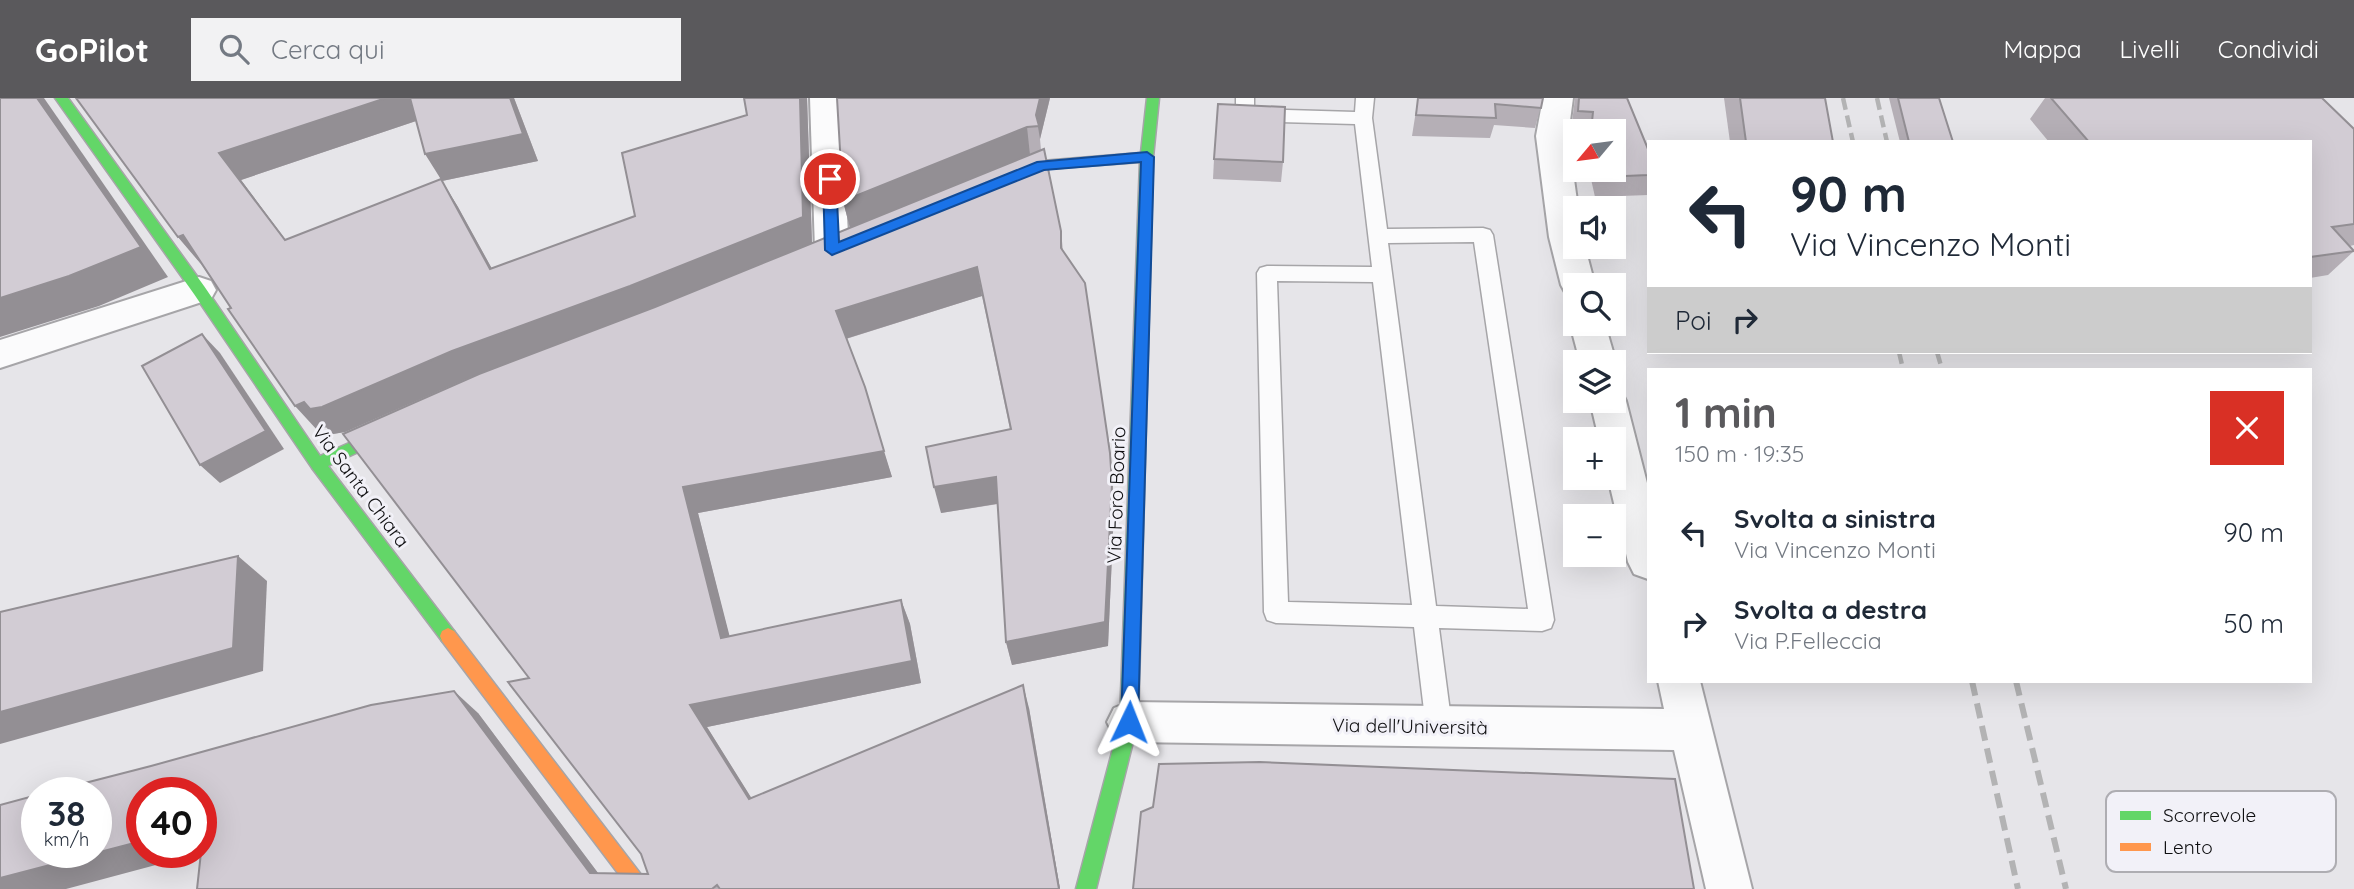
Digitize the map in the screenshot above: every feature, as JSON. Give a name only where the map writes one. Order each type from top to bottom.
[{"type":"street","name":"Via Santa Chiara","points":[[61,98],[199,290],[317,464],[642,889]]},
{"type":"street","points":[[825,98],[832,250]]},
{"type":"street","name":"Via Foro Boario","points":[[1086,889],[1129,722],[1147,157],[1153,98]]},
{"type":"street","points":[[1558,98],[1552,136],[1566,237],[1575,273]]},
{"type":"street","points":[[980,190],[1042,165],[1147,157]]},
{"type":"street","points":[[0,354],[199,290]]},
{"type":"street","points":[[1611,413],[1647,558]]},
{"type":"street","points":[[317,464],[412,421]]},
{"type":"street","points":[[1680,683],[1729,889]]},
{"type":"street","name":"Via dell'Università","points":[[1129,722],[1692,730]]},
{"type":"lane","points":[[1245,98],[1245,115],[1364,108],[1423,616],[1439,727]]},
{"type":"lane","points":[[1378,236],[1483,235],[1542,620],[1276,612],[1268,273],[1382,275]]},
{"type":"building","points":[[0,98],[37,98],[141,247],[69,276],[0,298]]},
{"type":"building","points":[[76,98],[386,98],[219,153],[285,240],[441,179],[490,269],[635,216],[622,153],[747,115],[744,98],[800,98],[803,217],[630,286],[452,351],[322,407],[310,409],[304,402],[295,406],[228,309],[231,308],[183,235],[178,237]]},
{"type":"building","points":[[410,98],[510,98],[523,134],[425,154]]},
{"type":"building","points":[[837,98],[1040,98],[1036,115],[1039,126],[1027,127],[843,201]]},
{"type":"building","points":[[1418,98],[1543,98],[1541,108],[1495,104],[1496,118],[1416,115]]},
{"type":"building","points":[[1579,98],[1627,98],[1647,147],[1647,175],[1626,176],[1626,119],[1592,119],[1593,112],[1578,111]]},
{"type":"building","points":[[1740,98],[1825,98],[1833,140],[1746,140]]},
{"type":"building","points":[[1898,98],[1939,98],[1952,140],[1908,140]]},
{"type":"building","points":[[2051,98],[2322,98],[2354,129],[2354,224],[2332,227],[2354,251],[2312,257],[2312,140],[2087,140]]},
{"type":"building","points":[[1218,104],[1285,107],[1283,162],[1214,159]]},
{"type":"building","points":[[1044,149],[1061,231],[1061,248],[1085,283],[1110,453],[1112,484],[1105,622],[1006,642],[996,477],[934,487],[926,447],[1011,429],[977,267],[836,311],[865,387],[884,451],[683,487],[721,638],[901,600],[912,661],[690,705],[749,799],[1023,685],[1059,889],[720,889],[717,885],[712,889],[197,889],[199,868],[217,868],[217,777],[126,777],[126,845],[112,849],[112,777],[108,777],[371,705],[454,691],[590,873],[648,874],[641,854],[508,682],[529,678],[343,434],[479,374],[655,307]]},
{"type":"building","points":[[202,334],[266,431],[200,465],[142,366]]},
{"type":"building","points":[[238,556],[233,648],[0,712],[0,612]]},
{"type":"building","points":[[1260,762],[1675,779],[1694,889],[1133,889],[1141,812],[1153,807],[1159,764]]},
{"type":"building","points":[[21,799],[21,868],[38,868],[0,878],[0,805]]},
{"type":"railway","points":[[1843,98],[1853,140]]},
{"type":"railway","points":[[1877,98],[1887,140]]},
{"type":"railway","points":[[1899,354],[1903,368]]},
{"type":"railway","points":[[1938,354],[1942,368]]},
{"type":"railway","points":[[1972,683],[2018,889]]},
{"type":"railway","points":[[2016,683],[2066,889]]},
{"type":"traffic: fast","points":[[61,98],[199,290],[317,464],[448,636]]},
{"type":"traffic: fast","points":[[1086,889],[1129,722],[1147,157],[1153,98]]},
{"type":"traffic: fast","points":[[998,183],[1042,165],[1147,157]]},
{"type":"traffic: fast","points":[[317,464],[401,426]]},
{"type":"traffic: slow","points":[[448,636],[642,889]]},
{"type":"route","points":[[830,179],[832,250],[1042,165],[1147,157],[1129,722]]}]
